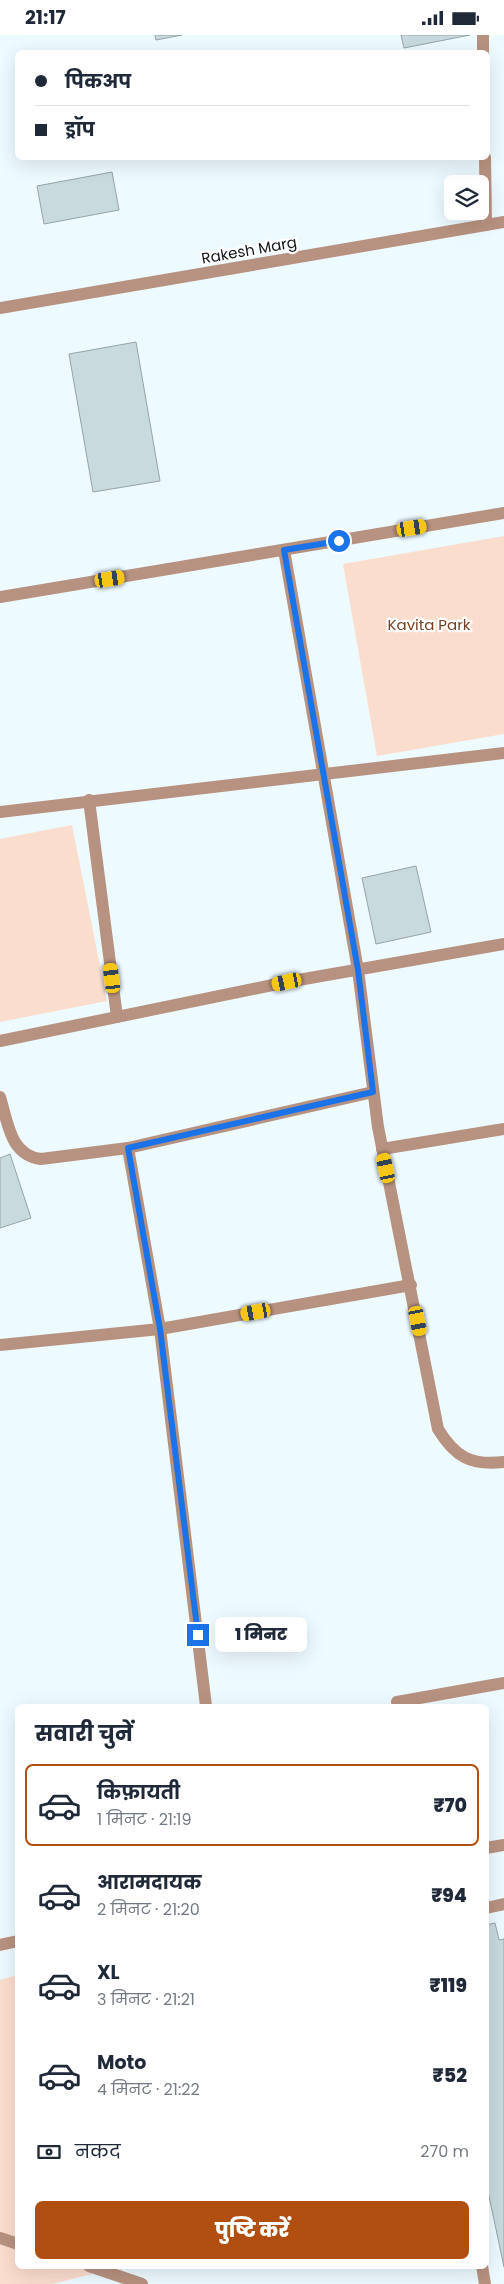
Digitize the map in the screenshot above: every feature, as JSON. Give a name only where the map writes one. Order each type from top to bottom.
[{"type":"street","points":[[483,35],[483,50]]},
{"type":"street","points":[[485,160],[486,225]]},
{"type":"street","name":"Rakesh Marg","points":[[0,308],[504,222]]},
{"type":"street","points":[[0,597],[504,513]]},
{"type":"street","points":[[284,550],[358,970],[382,1149],[438,1429],[449,1447],[468,1460],[487,1464],[504,1461]]},
{"type":"street","points":[[0,812],[89,800],[504,753]]},
{"type":"street","points":[[89,800],[117,1017]]},
{"type":"street","points":[[0,1041],[287,982],[504,944]]},
{"type":"street","points":[[0,1097],[16,1147],[30,1158],[50,1159],[128,1148],[373,1092]]},
{"type":"street","points":[[382,1149],[504,1129]]},
{"type":"street","points":[[128,1148],[160,1329],[206,1704]]},
{"type":"street","points":[[0,1345],[160,1329],[410,1285]]},
{"type":"street","points":[[397,1702],[504,1683]]},
{"type":"street","points":[[489,1848],[504,1845]]},
{"type":"street","points":[[489,1907],[504,1904]]},
{"type":"street","points":[[0,1945],[15,1942]]},
{"type":"street","points":[[0,2238],[15,2243]]},
{"type":"street","points":[[99,2269],[142,2284]]},
{"type":"street","points":[[482,2269],[484,2284]]},
{"type":"green space","name":"Kavita Park","points":[[504,536],[504,734],[377,756],[343,564]]},
{"type":"green space","points":[[72,825],[107,1001],[0,1022],[0,839]]},
{"type":"green space","points":[[15,1976],[15,2269],[113,2269],[52,2284],[0,2284],[0,1980]]},
{"type":"building","points":[[155,35],[182,35],[156,40]]},
{"type":"building","points":[[401,35],[470,35],[404,48]]},
{"type":"building","points":[[112,172],[119,210],[44,224],[37,186]]},
{"type":"building","points":[[136,342],[160,481],[93,492],[69,354]]},
{"type":"building","points":[[416,866],[431,932],[376,944],[362,878]]},
{"type":"building","points":[[10,1154],[31,1218],[0,1228],[0,1158]]},
{"type":"building","points":[[495,1923],[499,1940],[504,1939],[504,2267],[489,2196],[489,1924]]},
{"type":"route","points":[[198,1635],[160,1329],[128,1148],[373,1092],[358,970],[284,550],[339,541]]}]
